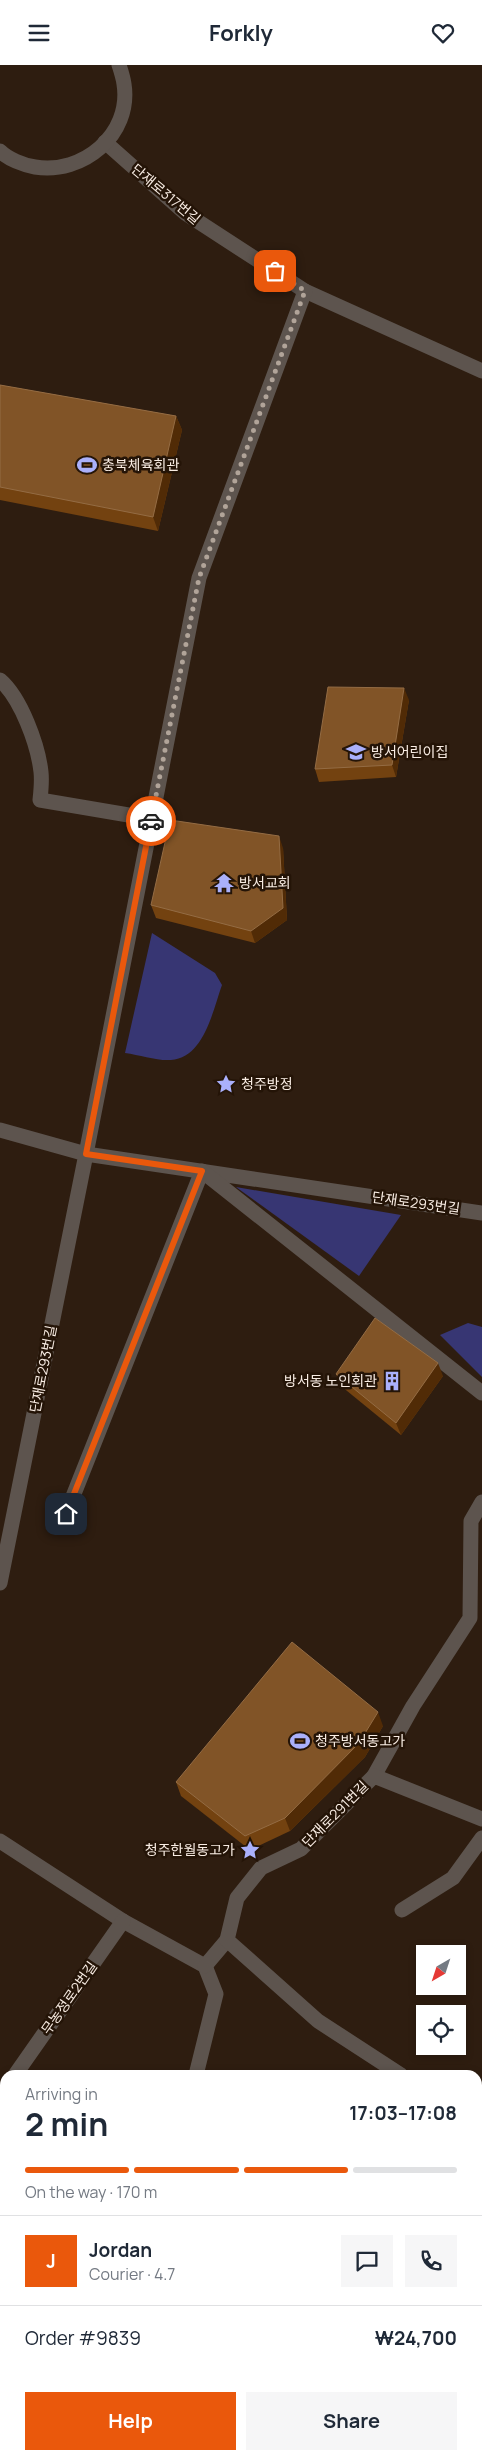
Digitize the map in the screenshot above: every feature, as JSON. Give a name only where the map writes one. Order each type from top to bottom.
[{"type":"street","points":[[0,151],[25,165],[49,169],[74,165],[96,153],[113,134],[123,110],[125,84],[119,65]]},
{"type":"street","name":"단재로317번길","points":[[105,143],[185,213],[305,291],[482,371]]},
{"type":"street","name":"단재로293번길","points":[[0,1583],[199,578],[305,291]]},
{"type":"street","points":[[0,680],[9,687],[34,739],[42,774],[40,800],[152,819]]},
{"type":"street","name":"단재로293번길","points":[[0,1131],[86,1154],[482,1213]]},
{"type":"street","points":[[66,1514],[202,1171],[482,1393]]},
{"type":"street","name":"단재로291번길","points":[[205,1966],[227,1940],[237,1898],[261,1868],[302,1849],[374,1776],[413,1706],[470,1618],[471,1521],[482,1502]]},
{"type":"street","name":"단재로291번길","points":[[374,1776],[482,1819]]},
{"type":"street","points":[[402,1911],[453,1878],[482,1838]]},
{"type":"street","points":[[0,1841],[123,1921],[205,1966],[216,1994],[197,2070]]},
{"type":"street","name":"무농정로2번길","points":[[19,2070],[123,1921]]},
{"type":"street","points":[[227,1940],[318,2021],[393,2070]]},
{"type":"shaded area","points":[[152,933],[215,973],[222,985],[211,1019],[199,1042],[192,1051],[182,1057],[171,1060],[154,1059],[125,1053]]},
{"type":"shaded area","points":[[236,1187],[401,1215],[359,1276]]},
{"type":"shaded area","points":[[468,1323],[482,1327],[482,1377],[440,1335]]},
{"type":"building","name":"충북체육회관","points":[[0,385],[176,416],[153,517],[0,487]]},
{"type":"building","name":"방서어린이집","points":[[328,687],[404,688],[392,765],[315,769]]},
{"type":"building","name":"방서교회","points":[[170,820],[279,836],[283,908],[251,931],[151,905]]},
{"type":"building","name":"방서동 노인회관","points":[[375,1318],[438,1363],[396,1423],[336,1374]]},
{"type":"building","name":"청주방서동고가","points":[[292,1642],[378,1712],[359,1743],[285,1818],[245,1836],[176,1782]]},
{"type":"way so far","points":[[151,821],[199,578],[305,291],[275,271]]},
{"type":"place","name":"충북체육회관","points":[[87,465]]},
{"type":"place","name":"방서어린이집","points":[[356,752]]},
{"type":"place","name":"방서교회","points":[[224,883]]},
{"type":"place","name":"청주방정","points":[[226,1084]]},
{"type":"place","name":"방서동 노인회관","points":[[392,1381]]},
{"type":"place","name":"청주방서동고가","points":[[300,1741]]},
{"type":"place","name":"청주한월동고가","points":[[250,1850]]},
{"type":"route","points":[[66,1514],[202,1171],[86,1154],[151,821]]}]
